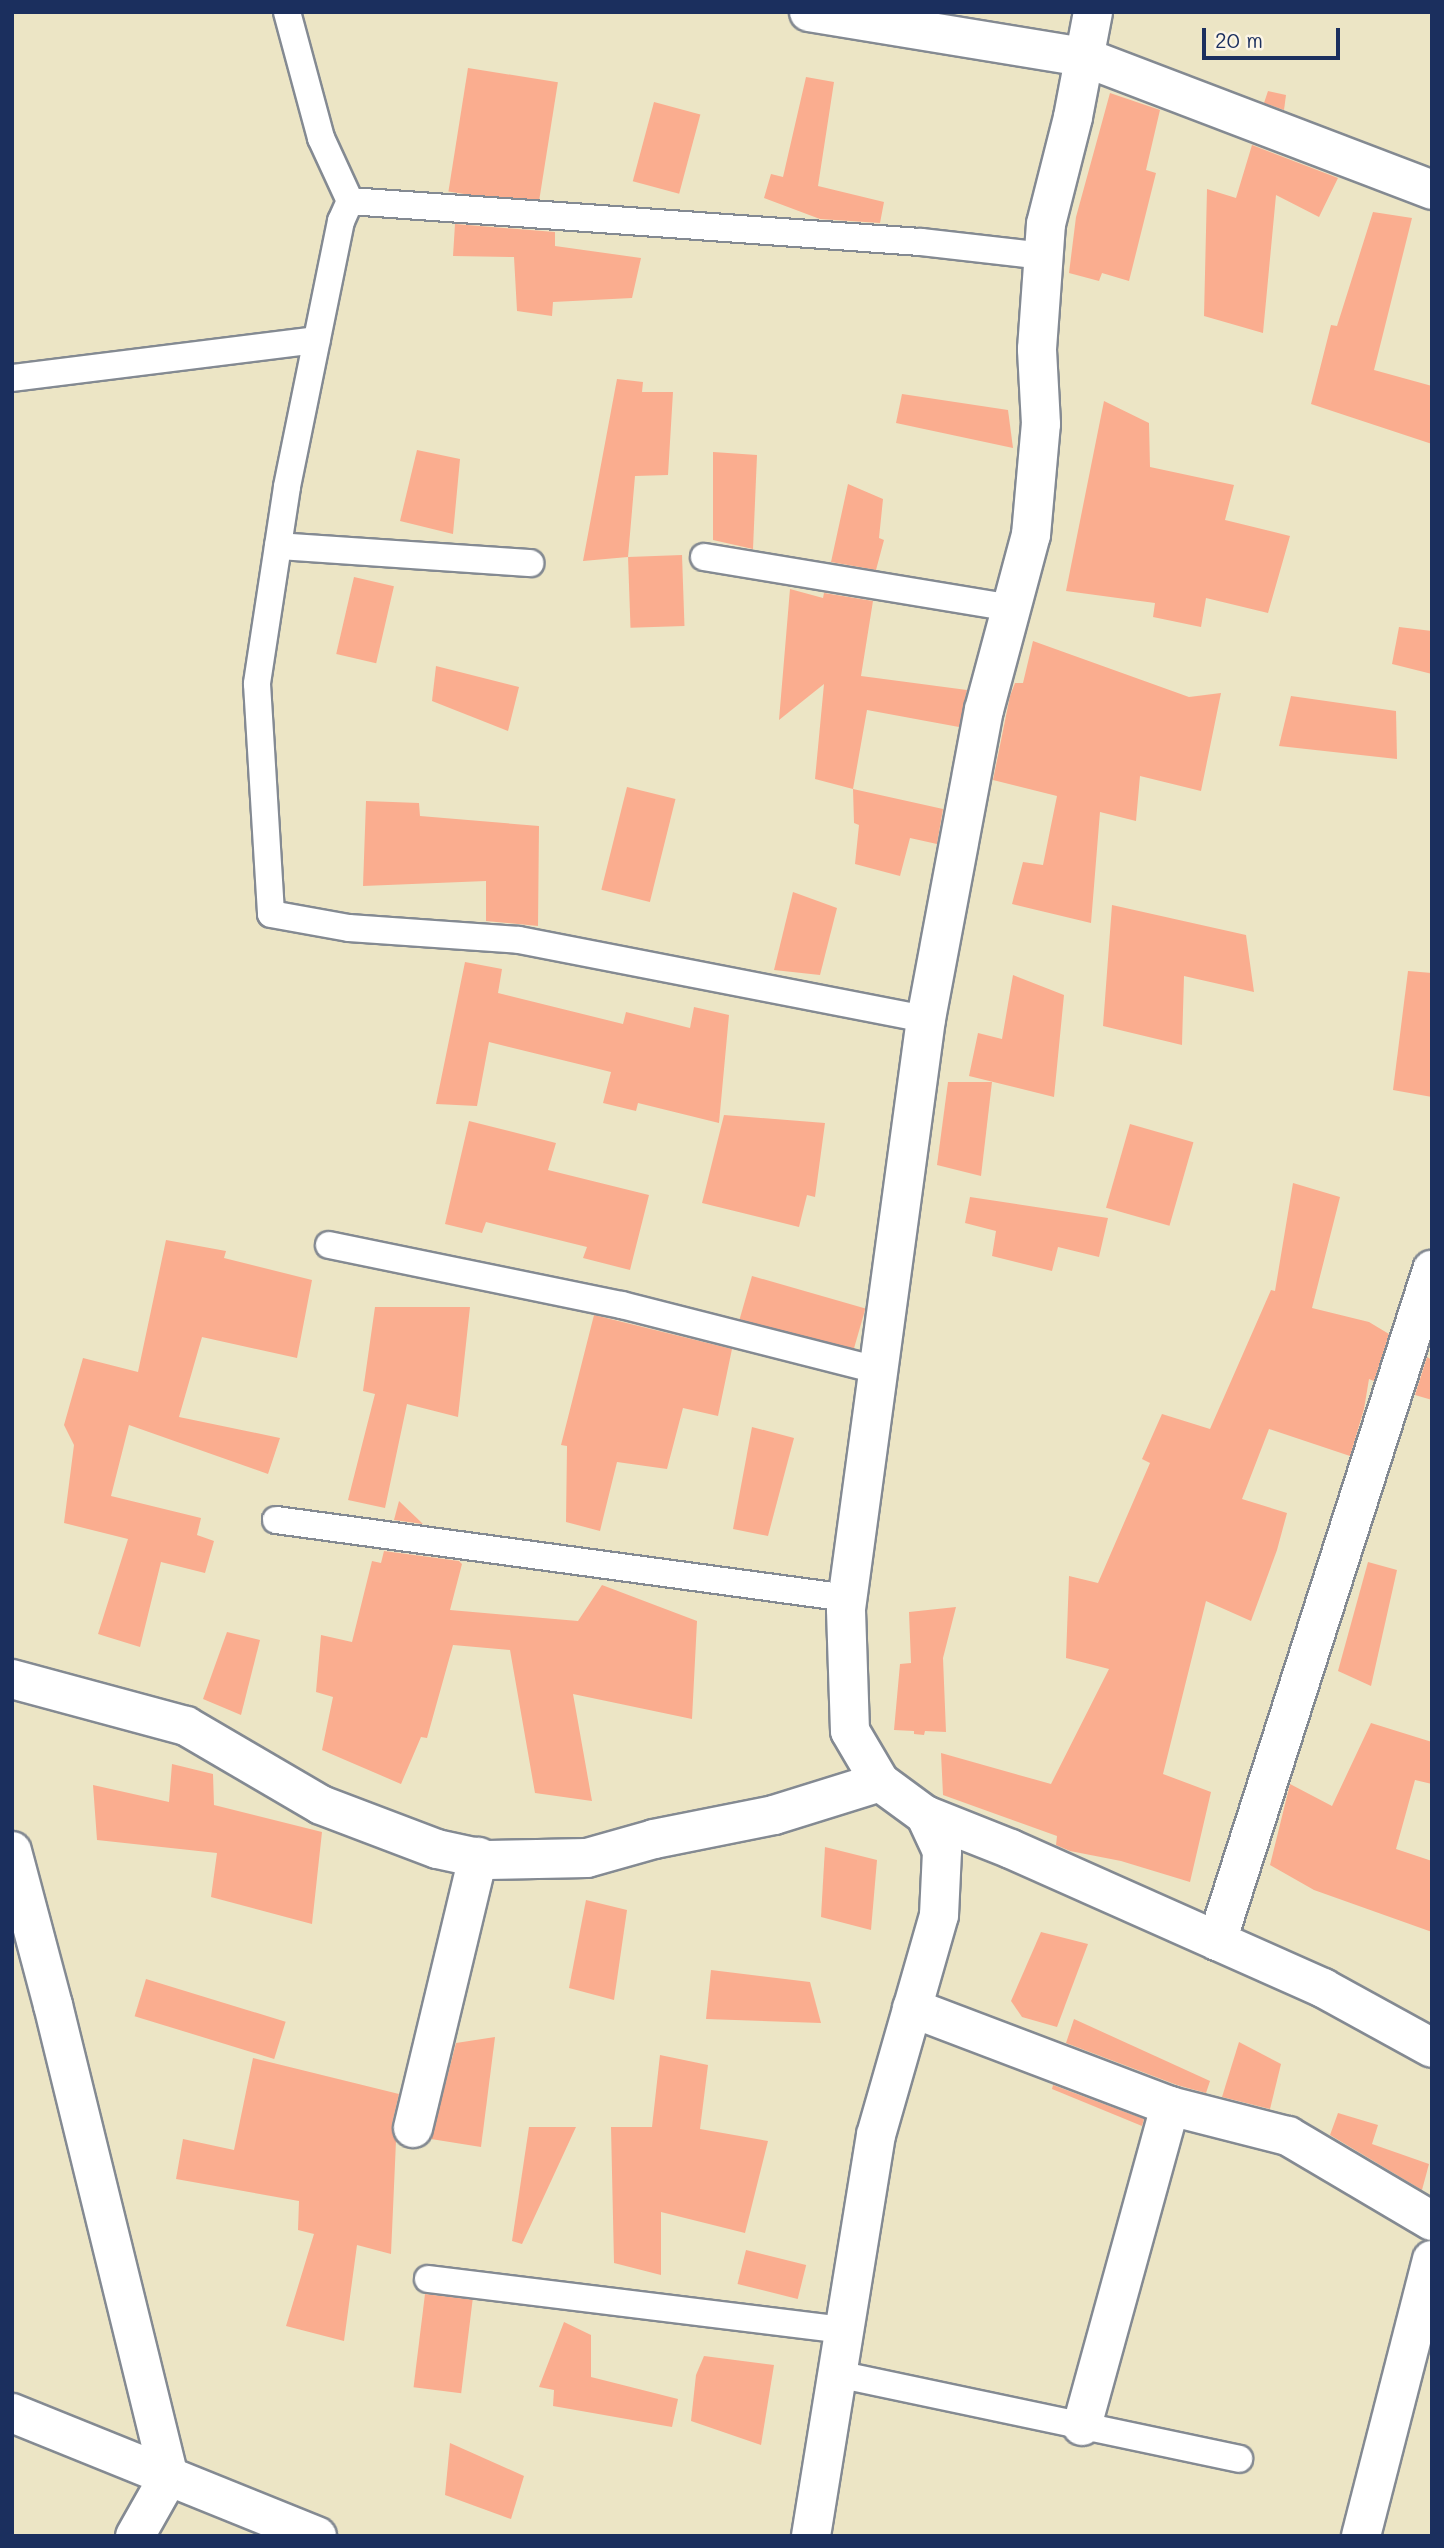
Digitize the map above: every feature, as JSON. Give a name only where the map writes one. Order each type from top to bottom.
[{"type":"street","points":[[809,12],[1084,57],[1432,190]]},
{"type":"street","points":[[1093,12],[1046,224],[1037,349],[1041,424],[1031,535],[984,710],[926,1019],[881,1371],[848,1598],[850,1731],[880,1783],[925,1815],[1011,1849],[1323,1988],[1432,2048]]},
{"type":"street","points":[[1217,1941],[1432,1270]]},
{"type":"street","points":[[12,1679],[186,1726],[321,1805],[437,1849],[488,1860],[587,1858],[654,1839],[774,1815],[880,1783]]},
{"type":"street","points":[[811,2536],[876,2135],[939,1915],[942,1851],[925,1815]]},
{"type":"street","points":[[12,1851],[169,2476],[135,2536]]},
{"type":"street","points":[[413,2128],[478,1857]]},
{"type":"street","points":[[912,2008],[1170,2106],[1288,2136],[1432,2221]]},
{"type":"street","points":[[1082,2426],[1170,2106]]},
{"type":"street","points":[[1361,2536],[1432,2260]]},
{"type":"street","points":[[12,2413],[317,2536]]},
{"type":"lane","points":[[287,12],[321,138],[350,201],[341,221],[317,340],[278,546],[257,684],[271,914],[349,928],[519,940],[926,1019]]},
{"type":"lane","points":[[350,201],[921,242],[1044,256]]},
{"type":"lane","points":[[12,378],[317,340]]},
{"type":"lane","points":[[278,546],[530,563]]},
{"type":"lane","points":[[704,557],[1012,608]]},
{"type":"lane","points":[[329,1245],[622,1305],[881,1371]]},
{"type":"lane","points":[[276,1520],[848,1598]]},
{"type":"lane","points":[[428,2279],[844,2330]]},
{"type":"lane","points":[[837,2374],[1240,2459]]},
{"type":"building","points":[[468,68],[558,82],[538,206],[448,191]]},
{"type":"building","points":[[806,77],[834,82],[818,186],[884,202],[880,223],[820,219],[764,198],[771,174],[783,177]]},
{"type":"building","points":[[1268,91],[1286,95],[1284,110],[1264,103]]},
{"type":"building","points":[[1110,93],[1160,110],[1146,170],[1156,173],[1129,281],[1102,273],[1099,281],[1069,273],[1076,217]]},
{"type":"building","points":[[654,102],[700,114],[679,194],[633,181]]},
{"type":"building","points":[[1252,145],[1338,178],[1319,217],[1276,195],[1263,333],[1204,316],[1207,189],[1236,198]]},
{"type":"building","points":[[1373,212],[1412,218],[1374,370],[1432,386],[1432,444],[1311,404],[1331,325],[1337,326]]},
{"type":"building","points":[[455,224],[555,232],[555,246],[641,258],[632,298],[553,302],[552,316],[517,311],[514,257],[453,256]]},
{"type":"building","points":[[617,379],[643,382],[642,392],[673,392],[668,475],[635,476],[628,557],[583,561]]},
{"type":"building","points":[[902,394],[1008,410],[1013,448],[896,423]]},
{"type":"building","points":[[1104,401],[1149,423],[1150,467],[1234,485],[1225,520],[1290,536],[1268,613],[1206,598],[1201,627],[1153,617],[1155,603],[1066,591]]},
{"type":"building","points":[[417,450],[460,459],[453,534],[400,521]]},
{"type":"building","points":[[713,452],[757,455],[753,549],[713,540]]},
{"type":"building","points":[[848,484],[883,499],[879,538],[884,540],[876,570],[831,562]]},
{"type":"building","points":[[682,555],[684,626],[631,628],[628,557]]},
{"type":"building","points":[[354,577],[394,586],[376,663],[336,654]]},
{"type":"building","points":[[790,589],[823,598],[824,593],[873,601],[861,676],[967,690],[959,727],[867,710],[853,789],[815,779],[824,684],[779,720]]},
{"type":"building","points":[[1399,627],[1432,631],[1432,674],[1392,664]]},
{"type":"building","points":[[1033,641],[1189,697],[1221,693],[1201,791],[1140,776],[1136,821],[1100,812],[1091,923],[1012,904],[1023,862],[1043,865],[1057,796],[993,780],[1010,696],[1015,683],[1023,683]]},
{"type":"building","points":[[436,666],[519,687],[508,731],[432,701]]},
{"type":"building","points":[[1291,696],[1396,711],[1397,759],[1279,746]]},
{"type":"building","points":[[627,787],[676,799],[650,902],[601,890]]},
{"type":"building","points":[[853,789],[943,809],[937,844],[910,838],[900,876],[855,864],[859,825],[854,823]]},
{"type":"building","points":[[366,801],[419,803],[420,816],[539,826],[538,926],[486,921],[486,881],[363,886]]},
{"type":"building","points":[[793,892],[837,908],[820,975],[774,970]]},
{"type":"building","points":[[1112,905],[1246,935],[1254,992],[1184,976],[1182,1045],[1103,1026]]},
{"type":"building","points":[[465,962],[502,969],[498,993],[623,1024],[626,1012],[690,1028],[694,1007],[729,1015],[719,1123],[638,1103],[636,1111],[603,1103],[611,1072],[489,1042],[477,1106],[436,1104]]},
{"type":"building","points":[[1408,971],[1432,973],[1432,1097],[1393,1090]]},
{"type":"building","points":[[1013,975],[1064,995],[1054,1097],[969,1076],[978,1033],[1002,1039]]},
{"type":"building","points":[[948,1082],[992,1082],[981,1176],[937,1165]]},
{"type":"building","points":[[724,1115],[825,1123],[815,1197],[807,1195],[799,1227],[702,1203]]},
{"type":"building","points":[[469,1121],[556,1143],[548,1170],[649,1195],[630,1270],[583,1258],[587,1247],[486,1222],[482,1233],[445,1224]]},
{"type":"building","points":[[1130,1124],[1193,1142],[1169,1226],[1106,1208]]},
{"type":"building","points":[[1293,1183],[1340,1197],[1312,1308],[1369,1322],[1389,1334],[1374,1381],[1369,1379],[1364,1409],[1350,1456],[1269,1429],[1242,1499],[1287,1513],[1277,1550],[1251,1621],[1206,1601],[1163,1774],[1211,1792],[1190,1882],[1121,1861],[1070,1851],[1056,1845],[1057,1836],[943,1795],[941,1753],[1051,1784],[1109,1669],[1066,1658],[1069,1576],[1098,1583],[1150,1463],[1142,1459],[1162,1414],[1210,1429],[1271,1290],[1275,1291]]},
{"type":"building","points":[[970,1197],[1108,1218],[1099,1257],[1058,1247],[1052,1271],[992,1256],[996,1231],[965,1223]]},
{"type":"building","points":[[166,1240],[226,1251],[224,1258],[312,1280],[297,1358],[202,1337],[179,1417],[280,1438],[268,1474],[129,1425],[111,1496],[201,1518],[197,1535],[214,1541],[205,1573],[161,1562],[140,1647],[98,1634],[128,1539],[64,1523],[74,1445],[64,1425],[83,1358],[138,1372]]},
{"type":"building","points":[[752,1276],[865,1309],[853,1352],[740,1319]]},
{"type":"building","points":[[375,1307],[470,1307],[458,1417],[407,1404],[385,1508],[348,1500],[375,1394],[363,1391]]},
{"type":"building","points":[[594,1315],[732,1349],[718,1416],[683,1408],[667,1469],[617,1462],[600,1531],[566,1522],[567,1446],[561,1445]]},
{"type":"building","points":[[1427,1357],[1432,1360],[1432,1400],[1415,1395]]},
{"type":"building","points":[[752,1427],[794,1438],[768,1536],[733,1529]]},
{"type":"building","points":[[399,1501],[423,1524],[394,1520]]},
{"type":"building","points":[[384,1551],[459,1561],[462,1564],[450,1610],[578,1621],[602,1585],[697,1621],[692,1719],[573,1694],[592,1801],[535,1793],[510,1650],[453,1645],[427,1738],[421,1737],[401,1784],[322,1750],[333,1697],[316,1692],[321,1635],[352,1642],[372,1561],[381,1563]]},
{"type":"building","points":[[1368,1562],[1397,1570],[1371,1686],[1338,1671]]},
{"type":"building","points":[[956,1607],[943,1658],[946,1732],[925,1731],[924,1735],[914,1734],[914,1731],[894,1730],[900,1664],[911,1663],[909,1612]]},
{"type":"building","points":[[227,1632],[260,1640],[241,1715],[203,1699]]},
{"type":"building","points":[[1371,1723],[1432,1742],[1432,1784],[1415,1780],[1396,1849],[1432,1861],[1432,1932],[1314,1890],[1270,1865],[1290,1784],[1332,1806]]},
{"type":"building","points":[[172,1764],[213,1774],[214,1805],[322,1832],[312,1924],[211,1897],[217,1853],[97,1840],[93,1785],[169,1802]]},
{"type":"building","points":[[825,1847],[877,1860],[871,1930],[821,1917]]},
{"type":"building","points":[[586,1900],[627,1910],[614,2000],[569,1988]]},
{"type":"building","points":[[1041,1932],[1088,1944],[1057,2027],[1022,2017],[1011,2001]]},
{"type":"building","points":[[711,1970],[810,1982],[821,2023],[706,2019]]},
{"type":"building","points":[[146,1979],[286,2022],[274,2059],[135,2016]]},
{"type":"building","points":[[1074,2019],[1210,2081],[1206,2093],[1177,2085],[1066,2043]]},
{"type":"building","points":[[495,2037],[481,2147],[431,2139],[456,2043]]},
{"type":"building","points":[[1239,2042],[1281,2064],[1270,2109],[1222,2097]]},
{"type":"building","points":[[660,2055],[708,2065],[700,2129],[768,2141],[745,2233],[661,2212],[661,2275],[614,2263],[611,2127],[652,2127]]},
{"type":"building","points":[[253,2058],[399,2094],[392,2124],[396,2141],[391,2254],[357,2245],[344,2341],[286,2326],[314,2234],[298,2230],[299,2201],[176,2179],[183,2139],[234,2150]]},
{"type":"building","points":[[1053,2085],[1144,2119],[1142,2126],[1052,2089]]},
{"type":"building","points":[[1338,2113],[1378,2125],[1372,2144],[1429,2164],[1422,2190],[1330,2135]]},
{"type":"building","points":[[529,2127],[576,2127],[522,2244],[512,2241]]},
{"type":"building","points":[[746,2250],[806,2265],[798,2299],[738,2284]]},
{"type":"building","points":[[425,2294],[473,2300],[461,2393],[414,2387]]},
{"type":"building","points":[[564,2322],[591,2335],[591,2377],[678,2399],[672,2427],[553,2406],[554,2390],[539,2387]]},
{"type":"building","points":[[704,2356],[774,2365],[761,2445],[691,2421],[696,2375]]},
{"type":"building","points":[[450,2443],[524,2476],[511,2519],[445,2495]]}]
